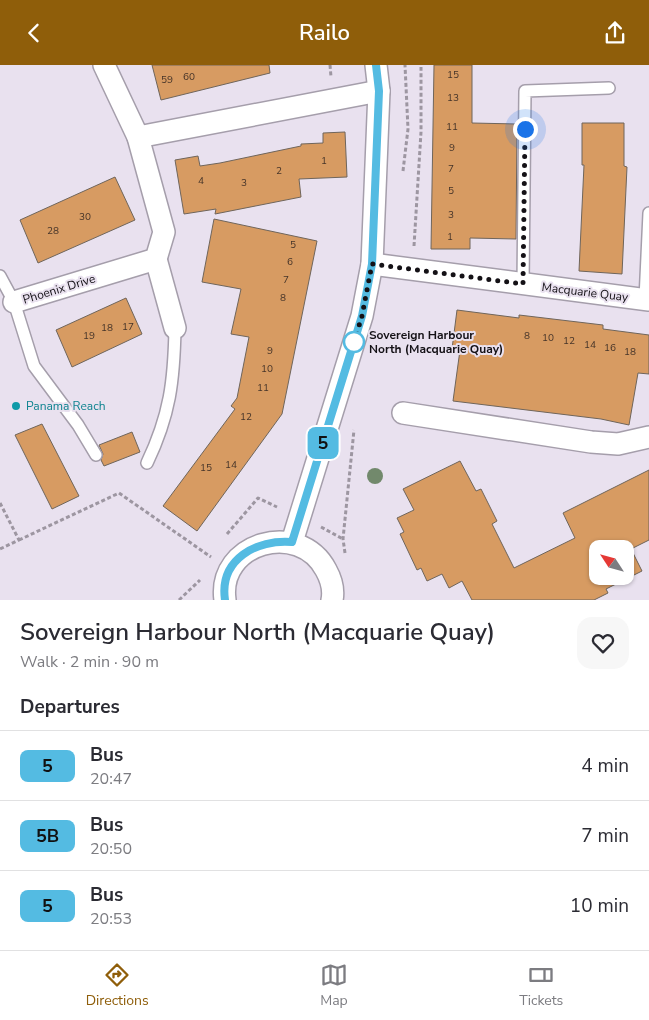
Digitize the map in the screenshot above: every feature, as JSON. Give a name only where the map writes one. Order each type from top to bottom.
[{"type":"street","points":[[104,65],[138,137],[164,232],[156,259],[175,328]]},
{"type":"street","points":[[292,542],[362,316],[372,264],[379,91],[376,65]]},
{"type":"street","points":[[138,137],[379,91]]},
{"type":"street","name":"Phoenix Drive","points":[[14,302],[156,259]]},
{"type":"street","name":"Macquarie Quay","points":[[372,264],[647,300]]},
{"type":"street","points":[[403,413],[591,442],[618,444],[649,437]]},
{"type":"street","points":[[225,600],[227,579],[234,564],[245,552],[260,544],[276,541],[292,542],[309,550],[322,562],[330,578],[332,600]]},
{"type":"lane","points":[[523,284],[526,91],[609,88]]},
{"type":"lane","points":[[647,300],[649,213]]},
{"type":"lane","points":[[0,276],[14,302]]},
{"type":"lane","name":"Phoenix Drive","points":[[14,302],[34,366],[78,425],[96,455]]},
{"type":"lane","points":[[147,463],[160,437],[173,385],[175,328]]},
{"type":"path","points":[[412,269],[421,133],[421,67]]},
{"type":"path","points":[[0,549],[120,493],[212,557]]},
{"type":"path","points":[[0,503],[19,540]]},
{"type":"building","points":[[152,65],[269,65],[270,73],[161,100]]},
{"type":"building","points":[[434,65],[472,65],[472,123],[517,124],[516,239],[470,238],[470,249],[431,249]]},
{"type":"building","points":[[582,123],[624,123],[624,166],[627,167],[622,274],[579,271],[584,165],[582,165]]},
{"type":"building","points":[[345,132],[347,177],[299,179],[301,197],[215,214],[216,209],[184,214],[175,160],[198,156],[200,166],[220,163],[301,146],[301,144],[323,143],[323,133]]},
{"type":"building","points":[[115,177],[135,220],[38,263],[20,220]]},
{"type":"building","points":[[214,219],[317,241],[282,414],[197,531],[163,506],[235,409],[231,406],[237,398],[249,337],[231,334],[241,289],[202,282]]},
{"type":"building","points":[[126,298],[142,334],[72,367],[56,330]]},
{"type":"building","points":[[457,310],[519,318],[519,315],[603,325],[603,329],[649,335],[649,374],[638,373],[629,425],[601,419],[453,401],[460,350],[452,349]]},
{"type":"building","points":[[42,424],[79,496],[52,509],[15,435]]},
{"type":"building","points":[[132,432],[140,452],[104,466],[101,460],[103,454],[99,445]]},
{"type":"building","points":[[460,461],[476,491],[481,489],[497,521],[492,524],[514,568],[575,538],[563,513],[649,470],[649,540],[634,548],[634,540],[589,540],[589,585],[614,585],[606,589],[608,593],[594,600],[472,600],[462,581],[449,588],[442,574],[427,581],[421,568],[417,570],[400,534],[404,532],[397,518],[414,510],[403,489]]},
{"type":"building","points":[[634,555],[642,571],[634,575]]},
{"type":"bus line","name":"5","points":[[225,600],[227,579],[234,564],[245,552],[260,544],[276,541],[292,542],[362,316],[372,264],[379,91],[376,65]]},
{"type":"place","name":"Sovereign Harbour North (Macquarie Quay)","points":[[354,342]]},
{"type":"place","name":"Panama Reach","points":[[16,406]]},
{"type":"route","points":[[354,342],[362,316],[372,264],[523,284],[525,129]]}]
